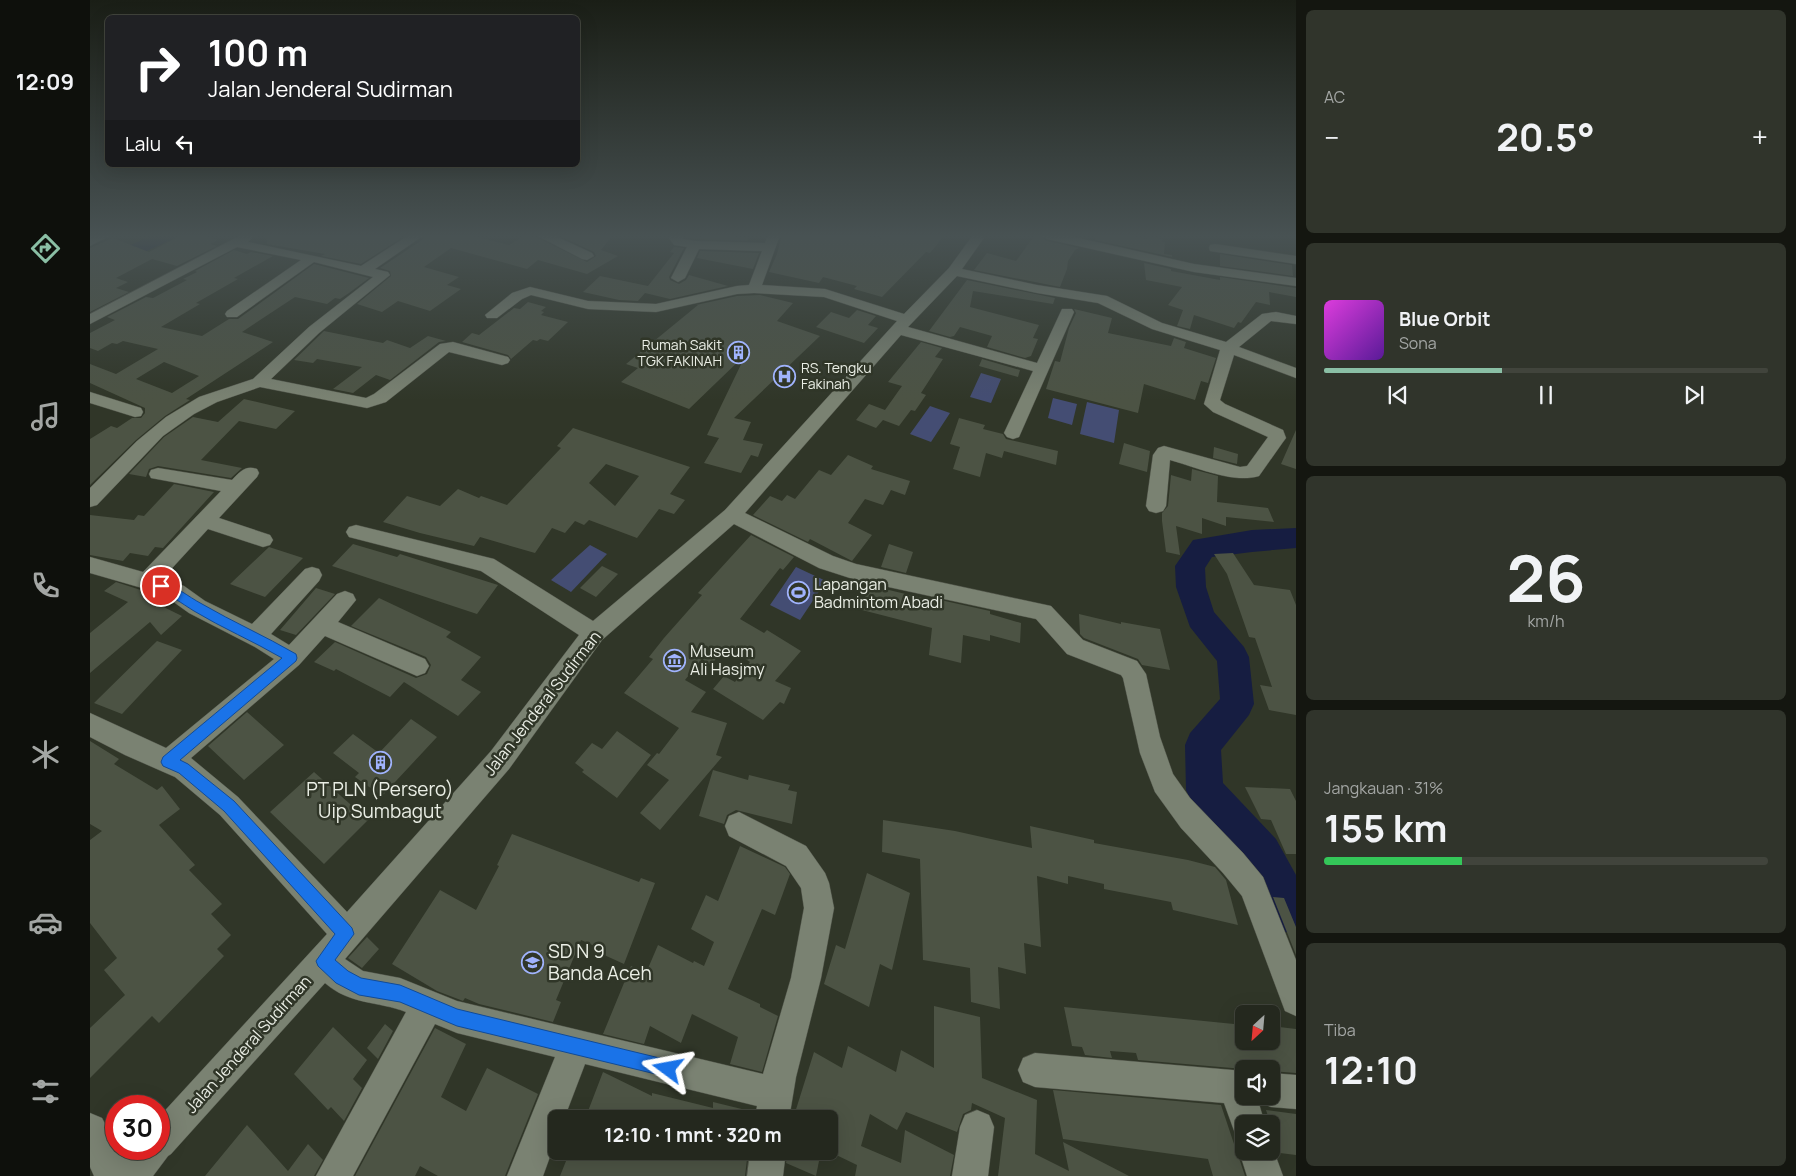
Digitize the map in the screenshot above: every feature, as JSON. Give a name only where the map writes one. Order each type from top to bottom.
[{"type":"street","points":[[90,320],[147,290]]},
{"type":"street","points":[[232,314],[266,290]]},
{"type":"street","points":[[90,500],[144,442],[167,424],[205,401],[259,382],[314,330],[344,304],[364,290]]},
{"type":"street","points":[[492,315],[517,296],[530,291],[588,304],[656,308],[747,290]]},
{"type":"street","points":[[770,290],[825,293],[903,325],[1042,369]]},
{"type":"street","name":"Jalan Jenderal Sudirman","points":[[170,1130],[324,961],[500,760],[594,633],[732,515],[936,290]]},
{"type":"street","points":[[1043,290],[1102,299],[1151,323],[1296,373]]},
{"type":"street","points":[[1013,433],[1067,312]]},
{"type":"street","points":[[1156,506],[1163,453],[1169,453],[1240,473],[1249,474],[1252,472],[1277,438],[1277,434],[1272,430],[1212,404],[1228,348],[1267,317],[1276,316],[1296,320]]},
{"type":"street","points":[[259,382],[367,403],[380,398],[445,347],[453,347],[502,360]]},
{"type":"street","points":[[90,397],[135,412]]},
{"type":"street","points":[[147,581],[235,486],[250,473]]},
{"type":"street","points":[[158,474],[235,486]]},
{"type":"street","points":[[732,515],[826,562],[856,572],[1043,612],[1075,647],[1118,662],[1129,668],[1134,674],[1157,767],[1170,794],[1202,833],[1242,872],[1253,887],[1296,1000]]},
{"type":"street","points":[[204,520],[263,540]]},
{"type":"street","points":[[356,532],[487,566],[505,575],[594,633]]},
{"type":"street","points":[[90,565],[147,581],[176,592],[197,607],[255,636],[291,658]]},
{"type":"street","points":[[255,636],[312,575]]},
{"type":"street","points":[[168,762],[291,658],[345,600]]},
{"type":"street","points":[[323,625],[417,666]]},
{"type":"street","points":[[90,724],[134,747],[184,768],[229,806],[346,934]]},
{"type":"street","points":[[324,961],[342,977],[359,986],[400,994],[457,1017],[575,1047],[773,1106],[806,978],[819,908],[815,883],[796,856],[739,826]]},
{"type":"street","points":[[334,1176],[427,1006]]},
{"type":"street","points":[[526,1176],[575,1047]]},
{"type":"street","points":[[1035,1070],[1235,1087]]},
{"type":"street","points":[[1280,1091],[1296,1092]]},
{"type":"street","points":[[970,1176],[977,1127]]},
{"type":"street","points":[[90,1130],[113,1176]]},
{"type":"street","points":[[128,1176],[143,1160]]},
{"type":"street","points":[[765,1176],[767,1160]]},
{"type":"street","points":[[1260,1160],[1266,1176]]},
{"type":"shaded area","points":[[981,373],[1001,379],[991,403],[970,397]]},
{"type":"shaded area","points":[[1053,398],[1077,404],[1072,425],[1048,418]]},
{"type":"shaded area","points":[[1087,402],[1119,410],[1114,443],[1080,434]]},
{"type":"shaded area","points":[[930,406],[950,413],[931,442],[910,434]]},
{"type":"shaded area","points":[[590,545],[607,554],[571,592],[551,580]]},
{"type":"shaded area","name":"Lapangan Badmintom Abadi","points":[[796,567],[826,581],[800,620],[770,605]]},
{"type":"building","points":[[90,290],[122,290],[129,292],[90,312]]},
{"type":"building","points":[[168,290],[219,290],[196,303],[200,304],[161,327],[202,336],[229,319],[238,319],[278,290],[353,290],[340,299],[335,298],[327,304],[295,297],[242,332],[273,342],[186,399],[190,400],[165,416],[136,440],[90,485],[90,439],[111,426],[117,428],[132,418],[141,418],[145,413],[145,408],[90,383],[90,364],[116,374],[158,349],[123,341],[117,344],[112,343],[98,351],[90,348],[90,333],[115,320],[107,317],[146,297],[153,298]],"holes":[[[164,362],[199,376],[172,393],[136,379]]]},
{"type":"building","points":[[374,290],[460,290],[430,311],[398,301],[382,312],[357,304]]},
{"type":"building","points":[[585,290],[711,290],[670,299],[645,293],[638,301],[619,300],[583,292]]},
{"type":"building","points":[[857,290],[889,290],[882,297]]},
{"type":"building","points":[[960,290],[1015,290],[1055,298],[1053,304],[973,291],[970,307],[1039,325],[1033,338],[1038,339],[1031,356],[1025,358],[987,347],[992,336],[960,327],[954,336],[950,337],[929,331]]},
{"type":"building","points":[[1180,290],[1296,290],[1296,297],[1269,292],[1270,305],[1256,302],[1241,323],[1238,322],[1234,328],[1194,315],[1190,329],[1177,326],[1183,310],[1168,305]]},
{"type":"building","points":[[760,295],[793,303],[777,321],[820,336],[734,418],[751,422],[743,440],[763,444],[758,457],[751,455],[741,473],[704,463],[719,438],[707,435],[746,354],[689,409],[621,382],[638,368],[626,364],[698,305],[696,305],[737,296]]},
{"type":"building","points":[[528,302],[546,307],[541,311],[544,312],[541,315],[568,322],[548,341],[533,340],[511,359],[508,355],[462,342],[472,333],[479,335],[514,308],[520,309]]},
{"type":"building","points":[[1074,309],[1112,318],[1108,333],[1171,346],[1174,338],[1186,342],[1184,348],[1216,358],[1208,383],[1201,381],[1195,400],[1144,384],[1138,413],[1046,389],[1055,361],[1060,362],[1069,328],[1076,313]]},
{"type":"building","points":[[857,310],[876,316],[868,325],[878,328],[864,343],[816,327],[831,312],[849,318]]},
{"type":"building","points":[[324,331],[383,343],[387,340],[410,348],[428,336],[446,341],[439,342],[390,380],[376,375],[353,393],[333,389],[362,367],[317,359],[313,363],[294,360]]},
{"type":"building","points":[[921,342],[942,348],[935,357],[943,359],[921,393],[926,395],[915,411],[911,410],[899,426],[883,420],[876,428],[856,420],[869,404],[885,410],[902,386],[888,382]]},
{"type":"building","points":[[982,359],[1020,370],[1018,377],[979,366]]},
{"type":"building","points":[[244,399],[295,411],[276,429],[239,421],[201,460],[242,468],[231,478],[158,466],[149,469],[146,477],[129,474],[164,437],[193,417],[218,422]]},
{"type":"building","points":[[959,418],[985,425],[983,429],[1003,434],[1006,439],[1058,451],[1056,465],[1004,451],[1002,458],[986,453],[980,477],[953,469],[960,447],[950,444]]},
{"type":"building","points":[[573,428],[690,467],[670,494],[685,500],[674,514],[659,509],[637,538],[589,520],[584,525],[575,521],[565,533],[552,528],[535,553],[480,537],[474,546],[383,522],[407,496],[440,506],[458,489],[479,498],[481,496],[507,505],[561,448],[557,446]],"holes":[[[606,464],[639,476],[615,506],[589,483]]]},
{"type":"building","points":[[1296,430],[1296,469],[1281,464]]},
{"type":"building","points":[[1124,443],[1150,451],[1147,472],[1119,464]]},
{"type":"building","points":[[1214,447],[1238,454],[1237,464],[1213,458]]},
{"type":"building","points":[[848,455],[873,466],[871,469],[910,481],[905,495],[891,490],[883,505],[865,499],[848,523],[872,535],[852,561],[810,539],[808,542],[753,515],[770,496],[782,501],[787,495],[795,499],[819,470],[831,475]]},
{"type":"building","points":[[1192,469],[1218,476],[1217,502],[1268,508],[1274,522],[1226,517],[1226,526],[1202,518],[1202,534],[1176,526],[1180,555],[1166,552],[1162,513],[1168,506],[1171,475],[1191,481]]},
{"type":"building","points":[[174,484],[214,492],[163,548],[155,547],[148,556],[130,553],[123,561],[90,555],[90,515],[134,520],[138,515],[144,516]]},
{"type":"building","points":[[751,535],[794,557],[783,570],[780,568],[740,619],[764,633],[767,630],[801,651],[775,681],[791,688],[784,704],[780,702],[763,720],[713,689],[724,676],[735,682],[750,662],[726,646],[711,665],[702,659],[685,680],[706,692],[691,712],[727,723],[716,755],[722,757],[660,830],[640,813],[669,780],[647,765],[657,753],[659,754],[679,728],[624,693],[653,659],[649,657],[664,638],[702,595],[698,593]]},
{"type":"building","points":[[353,544],[397,557],[400,554],[498,585],[477,614],[332,566]]},
{"type":"building","points":[[889,544],[913,552],[906,573],[881,567]]},
{"type":"building","points":[[269,547],[303,558],[265,597],[230,584]]},
{"type":"building","points":[[1233,553],[1254,585],[1290,590],[1296,605],[1296,715],[1269,710],[1260,685],[1272,687],[1255,638],[1249,637],[1227,574],[1214,554]]},
{"type":"building","points":[[602,566],[618,574],[596,597],[580,588]]},
{"type":"building","points":[[116,582],[150,593],[145,598],[182,616],[161,635],[150,622],[90,673],[90,633],[128,602],[104,591]]},
{"type":"building","points":[[868,585],[935,601],[936,599],[990,611],[990,614],[1021,623],[1020,643],[990,635],[990,641],[963,635],[961,663],[929,655],[932,628],[862,610]]},
{"type":"building","points":[[316,588],[335,594],[296,635],[280,630]]},
{"type":"building","points":[[379,598],[451,632],[446,637],[481,657],[461,680],[481,692],[458,716],[404,682],[390,697],[336,669],[334,671],[314,662],[335,642],[416,678],[427,674],[431,665],[426,657],[351,626]]},
{"type":"building","points":[[1079,614],[1121,624],[1121,622],[1160,629],[1170,670],[1142,665],[1138,659],[1084,638],[1080,634]]},
{"type":"building","points":[[157,641],[182,650],[122,714],[94,703]]},
{"type":"building","points":[[247,712],[284,745],[244,780],[208,746]]},
{"type":"building","name":"PT PLN (Persero) Uip Sumbagut","points":[[411,719],[437,737],[382,796],[355,777],[359,773],[333,753],[353,734],[379,753]]},
{"type":"building","points":[[617,731],[651,755],[617,798],[582,772],[584,770],[575,763],[592,743],[602,749]]},
{"type":"building","points":[[90,741],[119,759],[114,764],[157,790],[162,786],[180,809],[159,825],[195,865],[189,870],[222,904],[211,914],[231,935],[217,949],[224,956],[159,1023],[152,1016],[90,1078],[90,1028],[125,995],[104,970],[117,958],[90,923],[90,840],[102,831],[90,824]]},
{"type":"building","points":[[713,770],[748,780],[749,775],[790,785],[788,790],[797,792],[792,824],[736,810],[727,815],[724,824],[699,816]]},
{"type":"building","points":[[314,772],[368,820],[324,864],[270,812]]},
{"type":"building","points":[[1245,787],[1290,789],[1296,801],[1296,854],[1286,854],[1271,820],[1261,819]]},
{"type":"building","points":[[883,820],[955,831],[1032,848],[1030,826],[1094,840],[1094,843],[1188,860],[1215,867],[1226,880],[1238,925],[1173,910],[1171,902],[1104,889],[1104,884],[1068,876],[1068,884],[1037,876],[1041,947],[1024,943],[1026,974],[998,967],[1000,1009],[971,1002],[970,968],[923,960],[920,859],[882,852]]},
{"type":"building","points":[[512,834],[639,882],[641,878],[655,883],[624,964],[602,954],[604,950],[581,940],[556,1000],[561,1002],[553,1022],[479,1004],[465,998],[463,1001],[437,991],[392,964],[440,890],[476,910],[499,866],[497,865]]},
{"type":"building","points":[[740,846],[785,867],[790,874],[775,915],[762,909],[728,989],[760,1004],[760,1007],[778,1016],[762,1072],[730,1064],[738,1037],[692,1014],[681,1043],[650,1026],[644,1044],[603,1034],[631,966],[646,973],[658,945],[693,963],[694,961],[704,966],[714,942],[691,929],[706,895],[718,901]]},
{"type":"building","points":[[867,873],[910,893],[892,970],[880,964],[869,1007],[824,984],[836,945],[845,949]]},
{"type":"building","points":[[1273,897],[1284,898],[1296,927],[1296,955]]},
{"type":"building","points":[[367,937],[379,949],[362,968],[348,958]]},
{"type":"building","points":[[934,1006],[980,1017],[982,1078],[1037,1100],[1035,1154],[1069,1171],[1063,1142],[1129,1176],[998,1176],[1005,1118],[972,1103],[971,1110],[963,1114],[957,1132],[906,1112],[897,1130],[870,1114],[861,1146],[901,1163],[905,1130],[954,1155],[950,1176],[855,1176],[857,1165],[838,1156],[838,1110],[796,1110],[814,1052],[842,1068],[848,1046],[896,1072],[901,1050],[934,1068]]},
{"type":"building","points":[[1064,1007],[1235,1024],[1235,1050],[1280,1050],[1280,1027],[1296,1029],[1296,1073],[1280,1072],[1280,1060],[1235,1060],[1235,1068],[1138,1060],[1136,1053],[1110,1051],[1112,1058],[1085,1055],[1082,1047],[1072,1046]]},
{"type":"building","points":[[385,1024],[393,1031],[378,1059],[367,1048]]},
{"type":"building","points":[[333,1027],[367,1060],[353,1079],[362,1088],[344,1121],[331,1107],[328,1110],[294,1074]]},
{"type":"building","points":[[435,1028],[466,1044],[441,1097],[466,1111],[487,1068],[538,1094],[505,1176],[438,1176],[420,1166],[415,1176],[355,1176]]},
{"type":"building","points":[[603,1072],[652,1096],[652,1093],[713,1108],[713,1102],[746,1110],[588,1110]]},
{"type":"building","points":[[1053,1090],[1221,1105],[1235,1147],[1235,1160],[1240,1160],[1245,1176],[1213,1176],[1208,1159],[1063,1139]]},
{"type":"building","points":[[1266,1110],[1296,1114],[1296,1155],[1280,1153],[1280,1115],[1268,1115]]},
{"type":"building","points":[[247,1125],[288,1171],[308,1144],[323,1160],[314,1176],[205,1176]]},
{"type":"building","points":[[566,1160],[747,1160],[745,1176],[560,1176]]},
{"type":"building","points":[[786,1160],[819,1160],[816,1176],[786,1163]]},
{"type":"waterway","points":[[1296,538],[1252,541],[1203,548],[1190,566],[1191,587],[1201,618],[1233,657],[1237,704],[1203,745],[1205,790],[1262,853],[1296,915]]},
{"type":"place","name":"Rumah Sakit TGK FAKINAH","points":[[738,353]]},
{"type":"place","name":"RS. Tengku Fakinah","points":[[785,376]]},
{"type":"place","name":"Lapangan Badmintom Abadi","points":[[798,593]]},
{"type":"place","name":"Museum Ali Hasjmy","points":[[674,660]]},
{"type":"place","name":"PT PLN (Persero) Uip Sumbagut","points":[[380,763]]},
{"type":"place","name":"SD N 9 Banda Aceh","points":[[532,962]]},
{"type":"route","points":[[161,586],[176,592],[197,607],[263,640],[291,658],[168,762],[184,768],[229,806],[346,934],[324,961],[342,977],[370,990],[400,994],[457,1017],[668,1069]]}]
